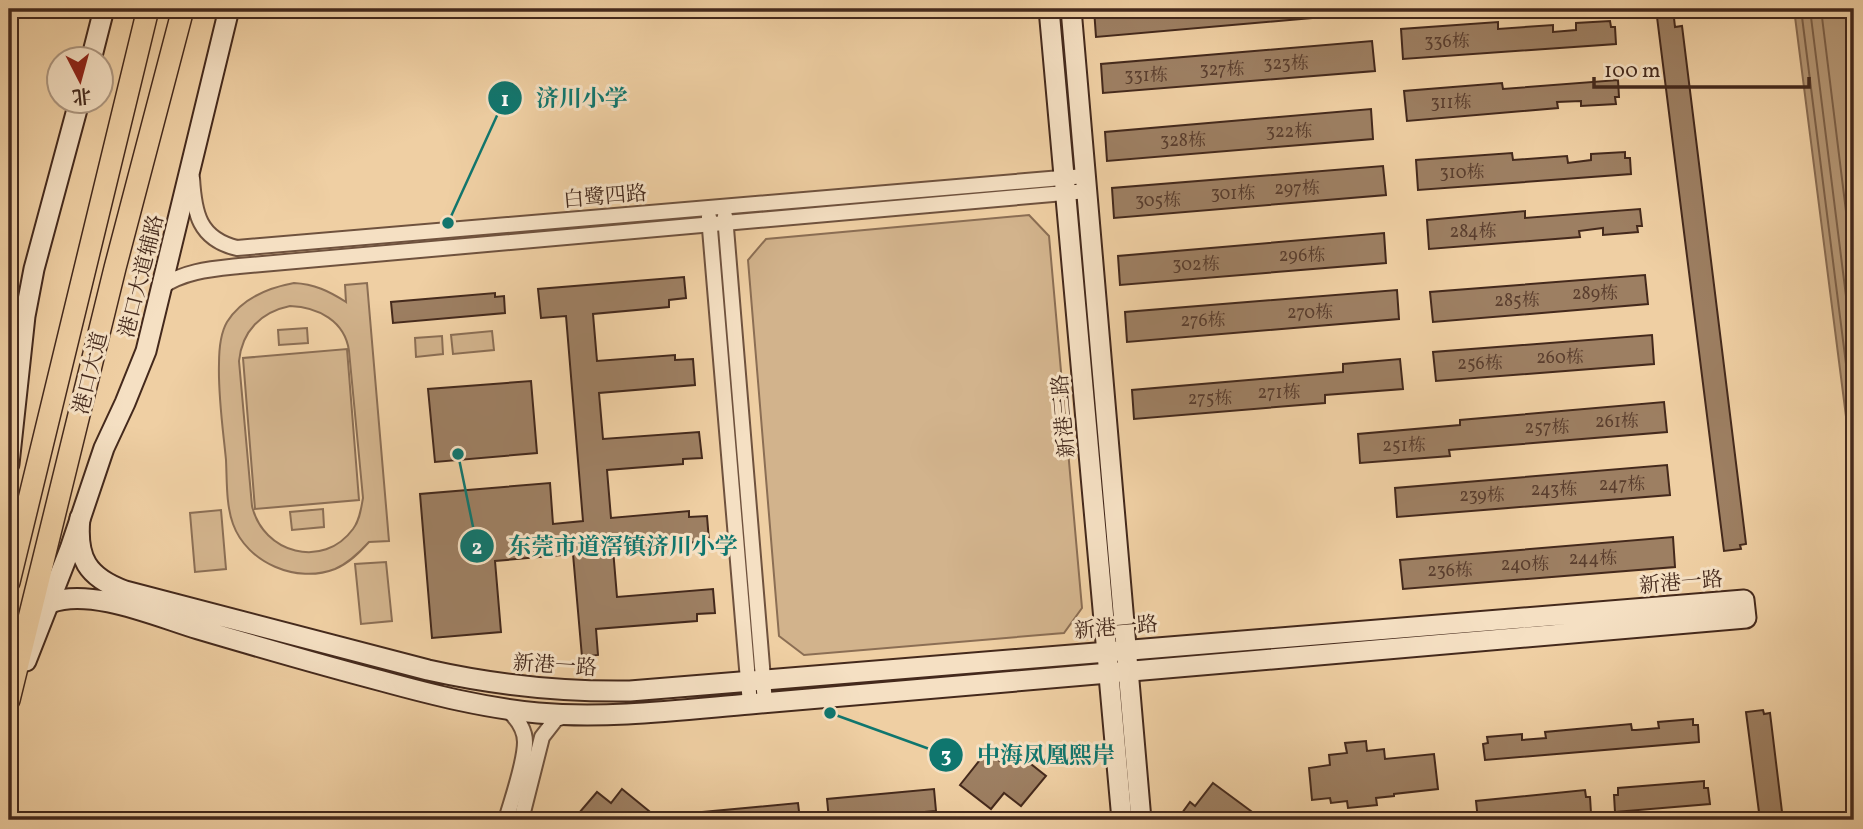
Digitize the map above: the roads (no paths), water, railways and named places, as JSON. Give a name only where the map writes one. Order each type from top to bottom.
[{"type":"main road","name":"港口大道","points":[[9,582],[148,9]]},
{"type":"main road","name":"港口大道","points":[[9,701],[40,608],[115,268],[183,9]]},
{"type":"street","points":[[95,46],[104,9]]},
{"type":"street","name":"港口大道辅路","points":[[40,608],[80,518],[104,448],[146,351],[229,9]]},
{"type":"street","name":"新港三路","points":[[1049,9],[1122,820]]},
{"type":"street","name":"新港三路","points":[[1071,9],[1141,820]]},
{"type":"street","points":[[9,464],[27,304],[75,116]]},
{"type":"street","name":"白鹭四路","points":[[192,161],[197,215],[204,229],[223,245],[237,248],[708,209],[725,215],[1086,183]]},
{"type":"street","points":[[708,209],[758,704]]},
{"type":"street","points":[[725,215],[756,681]]},
{"type":"street","name":"白鹭四路","points":[[161,287],[192,272],[239,266],[710,224],[725,215]]},
{"type":"street","name":"新港一路","points":[[40,608],[69,598],[128,600],[477,681],[593,692],[1744,600],[1746,618],[758,704],[632,713],[539,713],[473,704],[412,689],[128,600],[87,566],[80,552],[80,518]]},
{"type":"street","points":[[506,708],[516,718],[525,742],[506,820]]},
{"type":"street","points":[[521,820],[542,737],[556,719],[571,713]]},
{"type":"water","points":[[1794,9],[1854,9],[1854,479]]},
{"type":"place","name":"济川小学","points":[[448,223]]},
{"type":"place","name":"东莞市道滘镇济川小学","points":[[458,454]]},
{"type":"place","name":"中海凤凰熙岸","points":[[830,713]]}]
